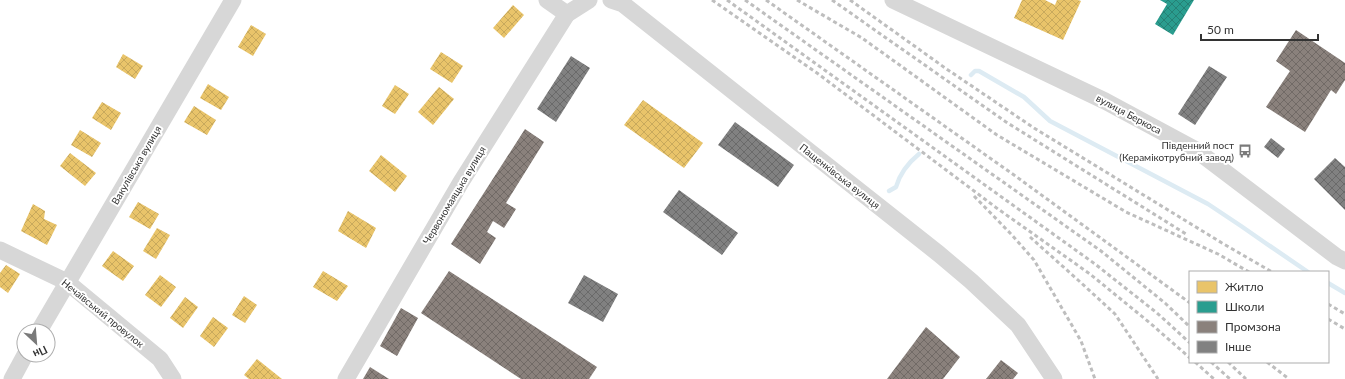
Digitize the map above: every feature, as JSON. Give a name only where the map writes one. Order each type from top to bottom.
[{"type":"street","name":"Вакулівська вулиця","points":[[44,323],[233,0]]},
{"type":"street","points":[[547,0],[566,14],[589,0]]},
{"type":"street","name":"Пащенківська вулиця","points":[[611,0],[623,4],[971,281],[1018,325],[1050,377]]},
{"type":"street","name":"вулиця Беркоса","points":[[893,0],[1105,101],[1196,150],[1345,261]]},
{"type":"street","name":"Червономаяцька вулиця","points":[[346,379],[461,182],[566,14]]},
{"type":"street","name":"Нечаївський провулок","points":[[0,250],[67,282],[160,359],[173,379]]},
{"type":"street","points":[[12,379],[21,363]]},
{"type":"building: Житло","points":[[1022,0],[1045,0],[1055,5],[1057,0],[1081,1],[1063,40],[1014,18]]},
{"type":"building: Житло","points":[[513,5],[524,15],[504,38],[493,28]]},
{"type":"building: Житло","points":[[251,25],[266,34],[253,56],[238,47]]},
{"type":"building: Житло","points":[[441,52],[463,66],[452,83],[430,69]]},
{"type":"building: Житло","points":[[123,54],[143,66],[135,79],[116,67]]},
{"type":"building: Житло","points":[[208,84],[229,97],[221,110],[200,98]]},
{"type":"building: Житло","points":[[395,85],[409,94],[395,114],[382,106]]},
{"type":"building: Житло","points":[[439,87],[454,99],[433,125],[418,112]]},
{"type":"building: Житло","points":[[643,100],[703,143],[684,168],[624,125]]},
{"type":"building: Житло","points":[[102,102],[121,113],[111,130],[92,118]]},
{"type":"building: Житло","points":[[194,106],[216,120],[207,135],[184,122]]},
{"type":"building: Житло","points":[[80,130],[101,143],[92,157],[71,145]]},
{"type":"building: Житло","points":[[70,153],[96,173],[85,186],[60,166]]},
{"type":"building: Житло","points":[[381,155],[407,176],[395,192],[369,171]]},
{"type":"building: Житло","points":[[138,202],[159,214],[150,229],[129,217]]},
{"type":"building: Житло","points":[[33,204],[45,211],[44,219],[57,225],[47,245],[21,231]]},
{"type":"building: Житло","points":[[348,211],[376,228],[366,248],[338,231]]},
{"type":"building: Житло","points":[[157,228],[170,235],[156,259],[143,251]]},
{"type":"building: Житло","points":[[113,251],[134,266],[123,281],[102,266]]},
{"type":"building: Житло","points":[[6,265],[20,274],[8,293],[0,287],[0,273]]},
{"type":"building: Житло","points":[[323,271],[348,286],[337,301],[313,287]]},
{"type":"building: Житло","points":[[160,275],[176,287],[161,307],[145,295]]},
{"type":"building: Житло","points":[[244,296],[257,305],[245,323],[232,315]]},
{"type":"building: Житло","points":[[185,297],[198,307],[183,328],[170,318]]},
{"type":"building: Житло","points":[[213,317],[228,328],[214,347],[200,336]]},
{"type":"building: Житло","points":[[257,359],[282,379],[249,379],[244,375]]},
{"type":"building: Школи","points":[[1160,0],[1194,0],[1173,35],[1155,24],[1167,4]]},
{"type":"building: Промзона","points":[[1296,30],[1345,63],[1345,80],[1336,94],[1331,90],[1305,132],[1266,107],[1290,71],[1276,61]]},
{"type":"building: Промзона","points":[[525,129],[544,142],[506,203],[516,209],[504,228],[493,221],[487,232],[496,238],[480,264],[451,244]]},
{"type":"building: Промзона","points":[[449,271],[597,367],[589,379],[521,379],[421,313]]},
{"type":"building: Промзона","points":[[401,308],[418,318],[397,356],[380,346]]},
{"type":"building: Промзона","points":[[926,327],[960,357],[943,379],[887,379]]},
{"type":"building: Промзона","points":[[1001,360],[1018,373],[1013,379],[986,379]]},
{"type":"building: Промзона","points":[[370,367],[389,379],[363,379]]},
{"type":"building: Інше","points":[[571,56],[590,68],[556,122],[537,109]]},
{"type":"building: Інше","points":[[1209,66],[1227,77],[1195,125],[1178,114]]},
{"type":"building: Інше","points":[[735,122],[794,165],[778,187],[718,145]]},
{"type":"building: Інше","points":[[1271,138],[1285,149],[1278,158],[1264,147]]},
{"type":"building: Інше","points":[[1335,158],[1345,167],[1345,210],[1314,179]]},
{"type":"building: Інше","points":[[679,190],[738,233],[722,255],[663,212]]},
{"type":"building: Інше","points":[[584,275],[618,294],[603,322],[568,303]]},
{"type":"waterway","points":[[971,75],[975,71],[979,71],[1024,97],[1050,121],[1208,204],[1307,271]]},
{"type":"waterway","points":[[889,191],[896,187],[905,169],[919,154]]},
{"type":"waterway","points":[[1329,284],[1345,293]]},
{"type":"railway","points":[[712,0],[817,73],[998,209],[1090,274],[1189,357]]},
{"type":"railway","points":[[727,0],[1095,264],[1157,313],[1189,342]]},
{"type":"railway","points":[[745,0],[1101,251],[1165,303],[1189,326]]},
{"type":"railway","points":[[766,0],[1014,175],[1189,302]]},
{"type":"railway","points":[[797,0],[862,38],[997,135],[1126,212],[1218,254],[1247,271]]},
{"type":"railway","points":[[832,0],[1006,122],[1186,234]]},
{"type":"railway","points":[[850,0],[948,70],[1034,128],[1270,271]]},
{"type":"railway","points":[[974,196],[1034,260],[1081,341],[1095,379]]},
{"type":"railway","points":[[1030,237],[1115,314],[1158,379]]},
{"type":"railway","points":[[1329,305],[1345,314]]},
{"type":"railway","points":[[1329,320],[1345,329]]},
{"type":"railway","points":[[1196,363],[1214,379]]},
{"type":"railway","points":[[1212,363],[1230,379]]},
{"type":"railway","points":[[1229,363],[1246,379]]},
{"type":"railway","points":[[1268,363],[1289,379]]},
{"type":"place","name":"Південний пост (Керамікотрубний завод)","points":[[1245,151]]}]
